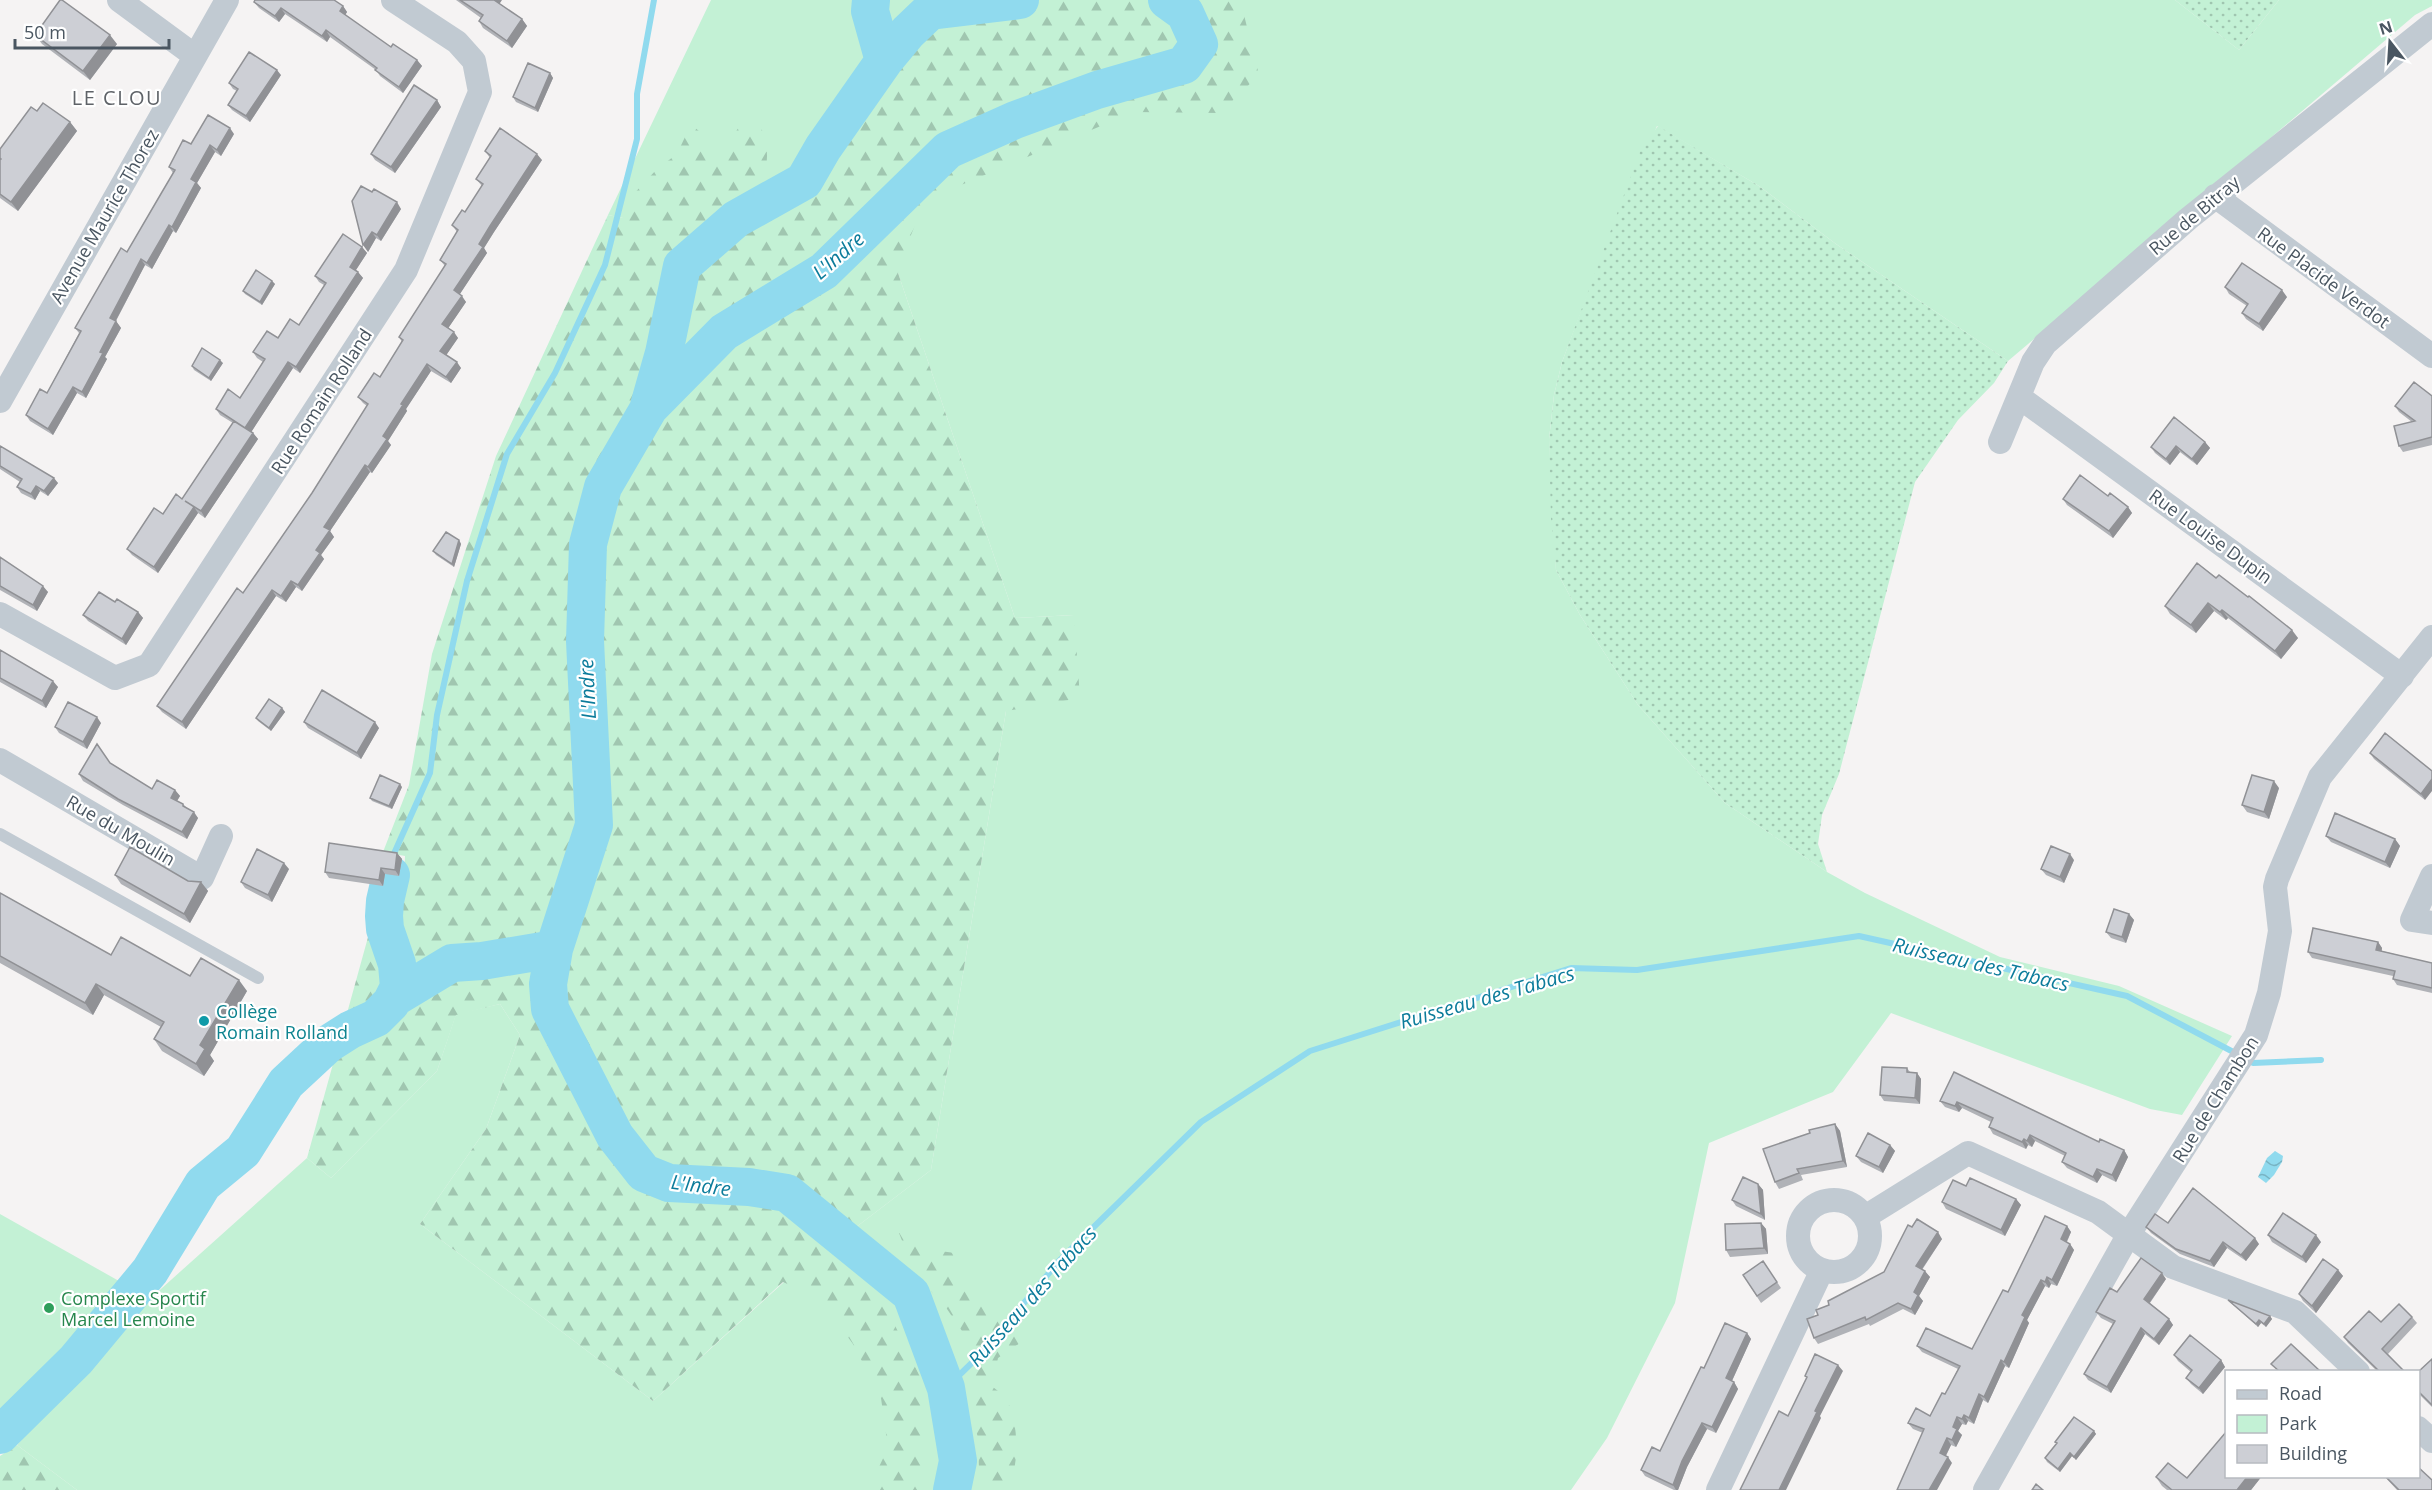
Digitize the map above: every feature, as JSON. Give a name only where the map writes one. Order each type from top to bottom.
[{"type":"street","points":[[119,0],[195,56]]},
{"type":"street","name":"Avenue Maurice Thorez","points":[[0,401],[226,0]]},
{"type":"street","name":"Rue Romain Rolland","points":[[0,614],[115,678],[149,665],[406,270],[480,92],[474,61],[457,42],[393,0]]},
{"type":"street","name":"Rue de Bitray","points":[[2000,442],[2033,362],[2045,344],[2215,196],[2432,24]]},
{"type":"street","name":"Rue Placide Verdot","points":[[2215,196],[2432,356]]},
{"type":"street","name":"Rue Louise Dupin","points":[[2019,397],[2402,676]]},
{"type":"street","name":"Rue de Chambon","points":[[1985,1490],[2129,1234],[2256,1035],[2269,993],[2278,941],[2280,926],[2277,879],[2320,777],[2432,638]]},
{"type":"street","name":"Rue du Moulin","points":[[0,760],[202,878],[221,836]]},
{"type":"street","points":[[2432,876],[2412,920],[2432,923]]},
{"type":"street","points":[[1865,1217],[1968,1153],[2098,1212],[2173,1267],[2295,1312],[2357,1370]]},
{"type":"street","points":[[1828,1200],[1851,1203],[1865,1217],[1870,1228],[1869,1246],[1860,1261],[1841,1272],[1822,1270],[1809,1262],[1799,1246],[1799,1227],[1808,1210],[1828,1200]]},
{"type":"street","points":[[1718,1490],[1822,1270]]},
{"type":"street","points":[[2420,1430],[2432,1441]]},
{"type":"lane","points":[[0,834],[258,978]]},
{"type":"green space","points":[[711,0],[2175,0],[2239,50],[2279,0],[2432,0],[2432,6],[2415,15],[2008,361],[1836,244],[1759,186],[1657,126],[1597,270],[1562,362],[1554,395],[1549,439],[1556,570],[1580,615],[1638,705],[1725,803],[1827,872],[1865,893],[2000,957],[2119,986],[2232,1036],[2182,1115],[2150,1109],[1891,1013],[1833,1092],[1709,1143],[1675,1303],[1607,1438],[1571,1490],[77,1490],[17,1445],[123,1323],[307,1158],[331,1178],[437,1071],[456,1014],[500,1004],[520,1035],[486,1129],[420,1224],[653,1401],[784,1282],[931,1170],[1006,711],[1074,615],[1015,618],[898,273],[608,215]]},
{"type":"green space","points":[[1044,0],[1232,0],[1244,15],[1259,75],[1220,113],[1134,112],[954,188],[917,220],[899,265],[898,273],[1015,618],[1074,615],[1080,698],[1006,711],[931,1170],[830,1247],[857,1281],[885,1305],[920,1377],[926,1418],[926,1490],[868,1490],[888,1448],[881,1398],[853,1344],[819,1298],[783,1282],[653,1401],[420,1224],[486,1129],[520,1035],[500,1004],[456,1015],[437,1071],[331,1178],[307,1158],[370,930],[374,890],[386,891],[388,879],[404,878],[405,856],[383,852],[409,785],[432,654],[496,456],[608,215],[623,218],[629,199],[657,169],[677,154],[693,126],[700,132],[706,159],[716,161],[739,127],[759,121],[767,149],[766,165],[761,182],[757,192],[727,202],[745,222],[808,197],[830,174],[882,77],[906,46],[919,34],[933,26],[960,17]]},
{"type":"green space","points":[[2175,0],[2279,0],[2239,50]]},
{"type":"green space","points":[[1658,126],[1759,186],[1836,244],[2008,361],[1994,383],[1958,420],[1915,482],[1839,774],[1822,815],[1818,844],[1827,872],[1725,803],[1638,705],[1580,615],[1556,570],[1551,518],[1549,439],[1554,395],[1562,362],[1641,149]]},
{"type":"green space","name":"Complexe Sportif Marcel Lemoine","points":[[0,1214],[119,1281],[78,1335],[0,1412]]},
{"type":"green space","points":[[899,1233],[913,1233],[932,1250],[955,1253],[958,1273],[971,1294],[991,1317],[1016,1327],[1020,1343],[998,1358],[992,1386],[1006,1399],[1014,1419],[1016,1432],[1014,1471],[1005,1490],[984,1490],[979,1469],[978,1438],[971,1410],[976,1387],[971,1349],[947,1309],[929,1289],[909,1258]]},
{"type":"green space","points":[[17,1445],[77,1490],[0,1490],[0,1456]]},
{"type":"water","points":[[2275,1151],[2283,1156],[2282,1162],[2266,1183],[2258,1177],[2267,1158]]},
{"type":"building","points":[[60,0],[110,35],[83,71],[35,35]]},
{"type":"building","points":[[255,0],[334,0],[343,6],[340,11],[391,47],[393,44],[417,60],[399,87],[326,30],[322,36],[281,8],[275,16],[254,2]]},
{"type":"building","points":[[460,0],[494,0],[522,19],[507,41],[479,21],[483,15]]},
{"type":"building","points":[[249,52],[277,70],[246,116],[228,105],[238,89],[229,83]]},
{"type":"building","points":[[528,63],[550,73],[535,108],[513,97]]},
{"type":"building","points":[[414,85],[437,100],[391,167],[371,154]]},
{"type":"building","points":[[43,103],[70,122],[11,202],[0,194],[0,149],[31,107],[37,111]]},
{"type":"building","points":[[208,115],[230,128],[217,150],[210,145],[191,179],[196,182],[172,227],[169,225],[147,263],[141,259],[110,318],[116,321],[100,352],[103,353],[82,392],[73,387],[48,429],[26,415],[40,389],[47,393],[81,331],[75,328],[121,248],[127,252],[175,170],[169,167],[183,140],[191,144]]},
{"type":"building","points":[[500,128],[537,154],[479,244],[483,247],[454,290],[462,296],[442,324],[454,332],[440,351],[457,362],[446,377],[427,364],[383,436],[387,439],[368,467],[365,465],[324,527],[330,530],[316,550],[320,553],[298,585],[291,581],[281,596],[272,590],[182,722],[157,706],[237,588],[243,593],[312,493],[368,404],[358,397],[374,373],[380,377],[403,340],[399,337],[446,264],[440,260],[458,230],[452,225],[462,210],[465,212],[483,184],[476,179],[491,156],[485,151]]},
{"type":"building","points":[[361,186],[372,192],[374,189],[397,202],[377,235],[372,232],[363,245],[352,201]]},
{"type":"building","points":[[343,234],[362,247],[350,267],[358,272],[296,367],[288,362],[245,428],[216,409],[228,389],[240,398],[265,359],[253,352],[267,331],[278,338],[290,319],[299,325],[326,283],[315,276]]},
{"type":"building","points":[[2242,263],[2282,290],[2259,324],[2242,313],[2248,304],[2225,287]]},
{"type":"building","points":[[256,270],[272,281],[260,302],[243,291]]},
{"type":"building","points":[[202,348],[220,360],[209,378],[192,366]]},
{"type":"building","points":[[2414,382],[2432,396],[2432,437],[2399,446],[2394,426],[2415,421],[2395,406]]},
{"type":"building","points":[[2174,417],[2205,442],[2192,459],[2176,446],[2166,459],[2151,447]]},
{"type":"building","points":[[234,421],[253,433],[201,511],[185,501],[194,507],[154,567],[127,549],[154,508],[163,514],[176,494],[182,499]]},
{"type":"building","points":[[0,446],[54,478],[44,491],[36,486],[31,494],[17,487],[22,479],[0,466]]},
{"type":"building","points":[[2080,475],[2108,496],[2110,493],[2128,507],[2109,531],[2063,499]]},
{"type":"building","points":[[446,532],[459,540],[452,564],[433,551]]},
{"type":"building","points":[[0,557],[43,586],[33,605],[0,586]]},
{"type":"building","points":[[2197,563],[2216,578],[2219,575],[2249,596],[2292,630],[2275,651],[2222,610],[2220,612],[2208,603],[2191,625],[2165,606]]},
{"type":"building","points":[[99,592],[115,602],[117,599],[138,612],[122,639],[83,615]]},
{"type":"building","points":[[0,650],[53,681],[42,701],[0,678]]},
{"type":"building","points":[[322,690],[375,722],[357,753],[304,722]]},
{"type":"building","points":[[269,699],[282,708],[269,728],[256,718]]},
{"type":"building","points":[[68,702],[97,717],[83,742],[55,727]]},
{"type":"building","points":[[2385,733],[2432,771],[2432,779],[2421,794],[2370,753]]},
{"type":"building","points":[[97,744],[110,763],[152,789],[157,780],[175,790],[171,798],[194,812],[182,832],[118,799],[79,774]]},
{"type":"building","points":[[380,775],[400,784],[389,806],[370,798]]},
{"type":"building","points":[[2252,775],[2274,781],[2264,812],[2242,805]]},
{"type":"building","points":[[2335,813],[2395,839],[2385,862],[2326,836]]},
{"type":"building","points":[[329,843],[397,853],[395,870],[381,868],[379,880],[325,872]]},
{"type":"building","points":[[2051,846],[2070,854],[2060,877],[2041,869]]},
{"type":"building","points":[[130,847],[188,881],[201,882],[184,914],[115,875]]},
{"type":"building","points":[[257,849],[284,863],[268,895],[241,882]]},
{"type":"building","points":[[0,893],[111,955],[121,937],[190,976],[201,958],[239,980],[200,1045],[205,1049],[196,1064],[154,1039],[164,1022],[96,984],[85,1003],[0,956]]},
{"type":"building","points":[[2114,909],[2129,914],[2122,937],[2106,932]]},
{"type":"building","points":[[2313,928],[2378,942],[2376,950],[2432,963],[2432,988],[2393,979],[2395,971],[2308,952]]},
{"type":"building","points":[[1882,1067],[1907,1068],[1907,1072],[1917,1073],[1915,1098],[1880,1095]]},
{"type":"building","points":[[1954,1072],[2099,1142],[2100,1139],[2124,1150],[2112,1175],[2097,1169],[2093,1177],[2062,1162],[2066,1153],[2030,1135],[2027,1141],[2024,1139],[2022,1142],[1989,1127],[1993,1118],[1957,1102],[1955,1106],[1940,1101]]},
{"type":"building","points":[[1835,1124],[1843,1161],[1797,1169],[1799,1173],[1775,1182],[1763,1149],[1810,1133],[1809,1130]]},
{"type":"building","points":[[1868,1133],[1890,1145],[1879,1167],[1856,1156]]},
{"type":"building","points":[[1743,1177],[1758,1184],[1761,1214],[1732,1200]]},
{"type":"building","points":[[1970,1178],[2016,1199],[2001,1230],[1942,1202],[1953,1180],[1966,1186]]},
{"type":"building","points":[[2193,1188],[2255,1238],[2241,1255],[2223,1242],[2210,1261],[2176,1249],[2146,1227],[2155,1214],[2168,1223]]},
{"type":"building","points":[[2283,1213],[2316,1235],[2302,1257],[2268,1235]]},
{"type":"building","points":[[2045,1216],[2067,1226],[2061,1239],[2070,1244],[2052,1280],[2047,1277],[2045,1282],[2041,1280],[2022,1315],[2025,1317],[2004,1362],[2001,1360],[1984,1397],[1979,1394],[1969,1418],[1964,1415],[1962,1419],[1957,1417],[1953,1427],[1957,1429],[1952,1440],[1947,1438],[1940,1453],[1948,1457],[1929,1490],[1897,1490],[1924,1429],[1908,1423],[1916,1408],[1930,1416],[1960,1366],[1917,1346],[1926,1328],[1972,1349],[2003,1290],[2008,1292]]},
{"type":"building","points":[[1917,1219],[1938,1232],[1916,1266],[1925,1271],[1914,1292],[1918,1295],[1911,1309],[1898,1303],[1866,1320],[1865,1317],[1814,1338],[1807,1319],[1818,1315],[1816,1310],[1829,1305],[1828,1301],[1884,1272],[1908,1225],[1912,1227]]},
{"type":"building","points":[[1761,1223],[1764,1248],[1726,1250],[1725,1224]]},
{"type":"building","points":[[2141,1258],[2162,1273],[2144,1299],[2169,1319],[2154,1339],[2141,1328],[2107,1387],[2084,1374],[2115,1321],[2096,1312],[2110,1288],[2117,1292]]},
{"type":"building","points":[[2323,1259],[2338,1270],[2312,1306],[2299,1294]]},
{"type":"building","points":[[1763,1261],[1777,1282],[1757,1296],[1743,1275]]},
{"type":"building","points":[[2228,1300],[2270,1316],[2264,1324],[2259,1320],[2256,1324]]},
{"type":"building","points":[[2399,1304],[2412,1317],[2382,1349],[2403,1370],[2378,1370],[2344,1337],[2369,1311],[2381,1322]]},
{"type":"building","points":[[1725,1323],[1747,1333],[1726,1378],[1734,1382],[1712,1427],[1702,1423],[1682,1461],[1673,1485],[1641,1470],[1652,1447],[1660,1451]]},
{"type":"building","points":[[2190,1335],[2221,1360],[2199,1388],[2186,1378],[2192,1370],[2174,1355]]},
{"type":"building","points":[[2291,1344],[2319,1370],[2278,1370],[2271,1364]]},
{"type":"building","points":[[1815,1354],[1838,1365],[1779,1490],[1740,1490],[1779,1411],[1788,1416],[1807,1377],[1805,1376]]},
{"type":"building","points":[[2432,1359],[2432,1405],[2420,1393],[2420,1370]]},
{"type":"building","points":[[2074,1417],[2094,1431],[2074,1457],[2070,1453],[2058,1469],[2045,1458]]},
{"type":"building","points":[[2225,1433],[2225,1478],[2246,1478],[2237,1490],[2172,1490],[2156,1477],[2168,1463],[2187,1478]]},
{"type":"building","points":[[2420,1469],[2432,1480],[2432,1490],[2399,1490],[2387,1478],[2420,1478]]},
{"type":"building","points":[[2036,1484],[2043,1490],[2032,1490]]},
{"type":"waterway","points":[[392,858],[430,773],[437,715],[467,581],[507,454],[555,373],[605,265],[637,139],[637,94],[654,0]]},
{"type":"waterway","points":[[871,0],[870,11],[884,61]]},
{"type":"waterway","points":[[649,406],[664,353],[682,266],[736,219],[804,181],[823,148],[884,61],[908,32],[930,11],[1020,0]]},
{"type":"waterway","name":"L'Indre","points":[[952,1490],[958,1461],[946,1388],[911,1294],[787,1193],[749,1187],[669,1183],[644,1173],[615,1136],[550,1009],[548,984],[554,949],[594,825],[585,641],[588,544],[603,487],[649,408],[724,332],[824,271],[948,150],[1015,120],[1097,90],[1184,65],[1199,44],[1185,13],[1167,0]]},
{"type":"waterway","points":[[0,1435],[76,1360],[150,1271],[203,1184],[243,1151],[286,1083],[328,1044],[350,1030],[376,1018],[391,1003],[399,987],[397,964],[385,929],[384,916],[391,875]]},
{"type":"waterway","name":"Ruisseau des Tabacs","points":[[946,1388],[983,1352],[1059,1261],[1201,1122],[1310,1051],[1571,968],[1637,970],[1859,936],[2127,996],[2239,1055]]},
{"type":"waterway","points":[[394,998],[452,963],[482,961],[554,949]]},
{"type":"waterway","name":"Ruisseau des Tabacs","points":[[2248,1060],[2253,1063],[2321,1060]]},
{"type":"place","name":"Collège Romain Rolland","points":[[204,1021]]},
{"type":"place","name":"Complexe Sportif Marcel Lemoine","points":[[49,1308]]},
{"type":"district","name":"LE CLOU","points":[[117,97]]}]
